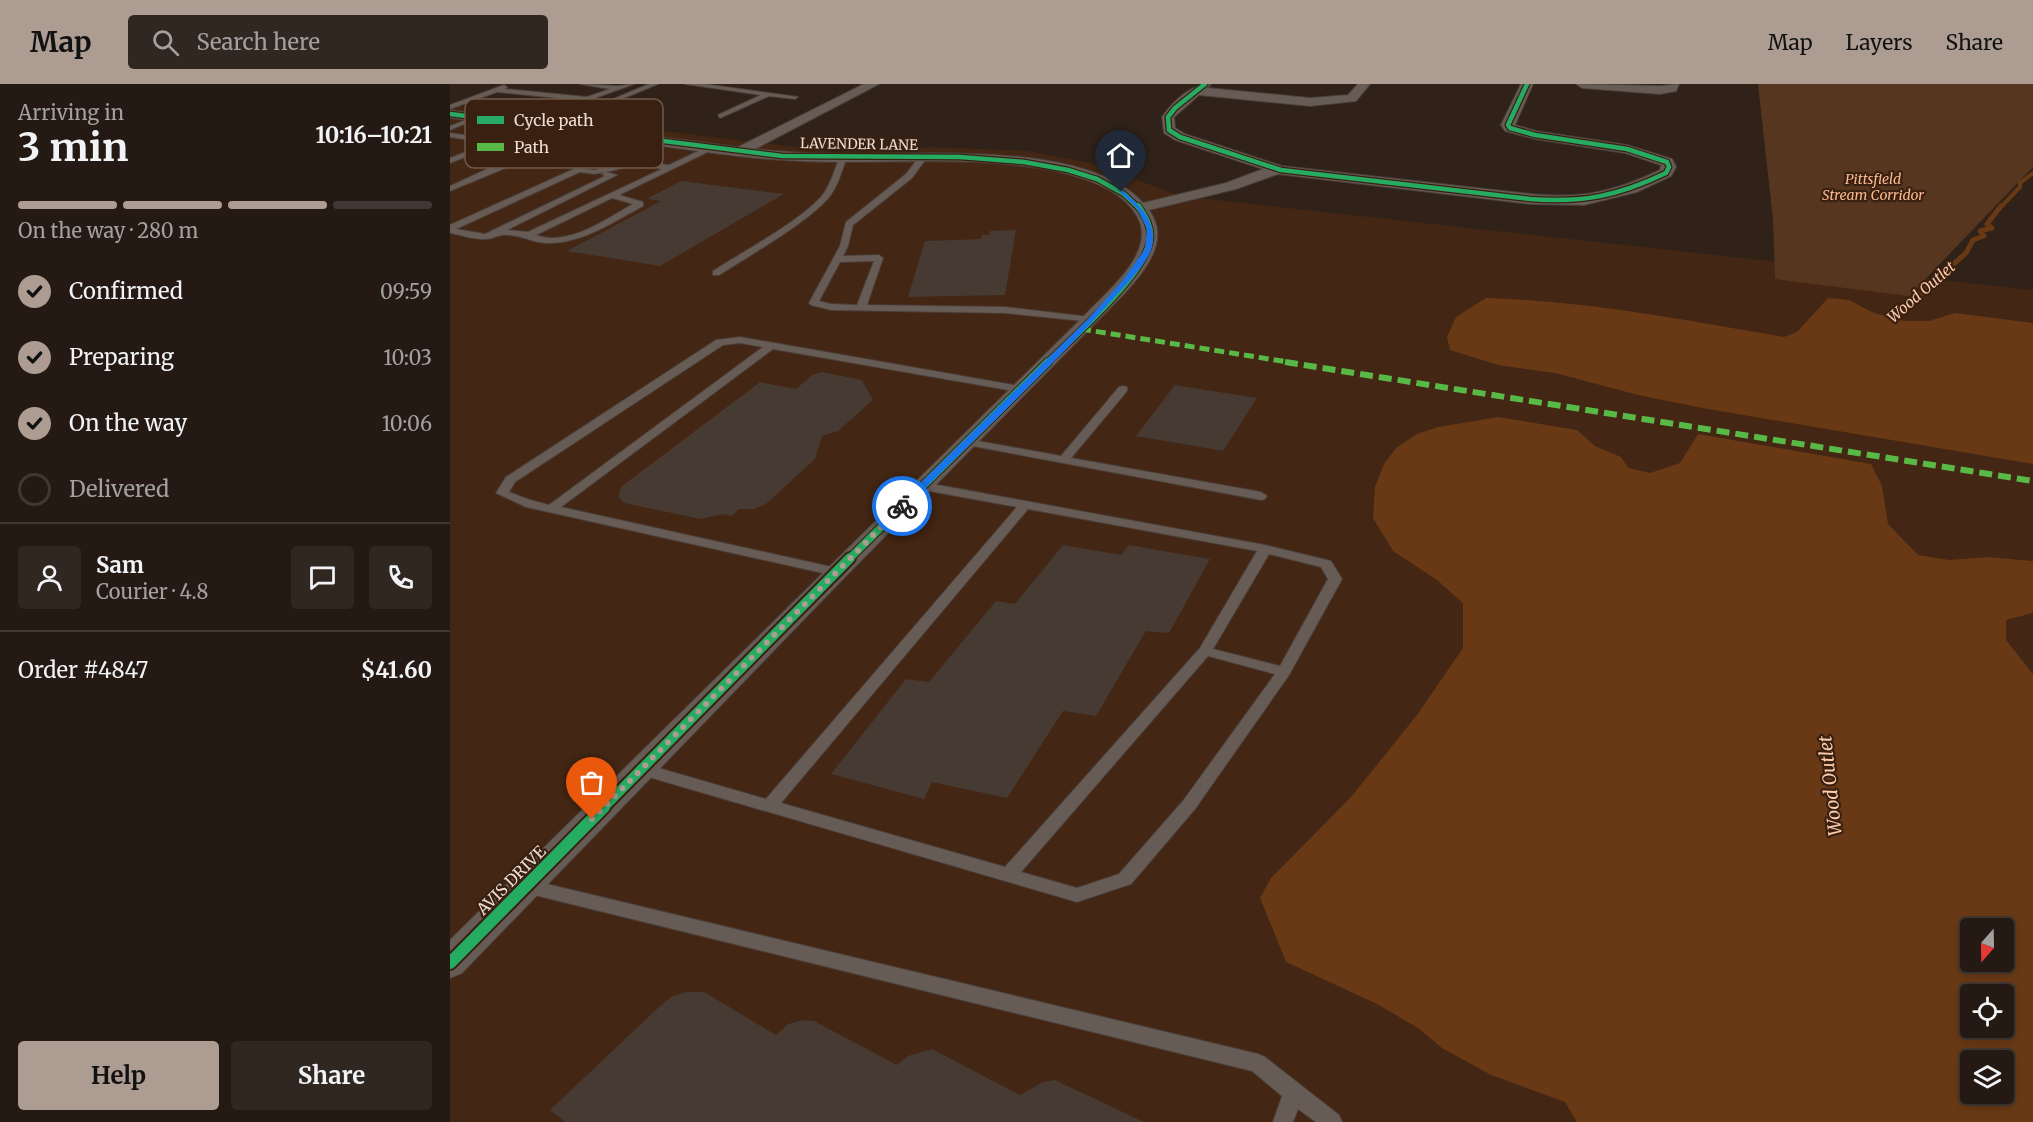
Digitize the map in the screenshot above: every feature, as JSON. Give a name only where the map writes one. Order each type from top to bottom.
[{"type":"street","points":[[741,152],[873,84]]},
{"type":"street","points":[[1364,84],[1352,98],[1325,102],[1201,88],[1168,117],[1166,123],[1169,130],[1180,137],[1277,169],[1530,199],[1569,202],[1608,197],[1628,191],[1666,173],[1669,167],[1667,162],[1627,149],[1535,135],[1510,128],[1508,125],[1527,84]]},
{"type":"street","points":[[1582,84],[1660,90],[1672,88],[1673,84]]},
{"type":"street","name":"LAVENDER LANE","points":[[450,114],[465,116]]},
{"type":"street","name":"LAVENDER LANE","points":[[663,142],[741,152],[843,158],[958,157],[1011,160],[1056,167],[1093,178],[1126,196],[1140,207]]},
{"type":"street","points":[[1126,196],[1211,178],[1254,163]]},
{"type":"street","points":[[1096,314],[1125,282],[1149,249],[1150,229],[1140,207],[1232,186],[1277,169]]},
{"type":"street","name":"AVIS DRIVE","points":[[450,963],[836,572],[1096,314]]},
{"type":"lane","points":[[472,99],[513,84]]},
{"type":"lane","points":[[583,84],[620,88]]},
{"type":"lane","points":[[497,90],[578,99],[599,96],[631,84]]},
{"type":"lane","points":[[618,99],[655,84]]},
{"type":"lane","points":[[688,84],[769,92],[795,97]]},
{"type":"lane","points":[[737,90],[750,84]]},
{"type":"lane","points":[[720,116],[769,92]]},
{"type":"lane","points":[[450,107],[465,102]]},
{"type":"lane","points":[[450,128],[465,122]]},
{"type":"lane","points":[[450,135],[465,137]]},
{"type":"lane","points":[[450,140],[460,136]]},
{"type":"lane","points":[[530,235],[712,148]]},
{"type":"lane","points":[[450,161],[465,155]]},
{"type":"lane","points":[[716,273],[805,215],[821,201],[828,192],[843,158]]},
{"type":"lane","points":[[922,159],[909,176],[849,224],[844,246],[814,303],[831,307],[1096,314]]},
{"type":"lane","points":[[663,167],[672,168]]},
{"type":"lane","points":[[450,189],[499,168]]},
{"type":"lane","points":[[594,172],[613,168]]},
{"type":"lane","points":[[450,229],[579,170],[613,175],[486,237]]},
{"type":"lane","points":[[450,229],[486,237],[503,232],[530,235],[551,241],[567,240],[640,204],[613,196]]},
{"type":"lane","points":[[837,259],[879,258],[861,307]]},
{"type":"lane","points":[[836,572],[551,509],[526,503],[502,493],[510,480],[720,342],[740,340],[772,345],[1020,389]]},
{"type":"lane","points":[[551,509],[772,345]]},
{"type":"lane","points":[[1064,459],[1123,389]]},
{"type":"lane","points":[[967,441],[1261,496]]},
{"type":"lane","points":[[641,769],[1077,895],[1125,879],[1189,805],[1284,672],[1335,579],[1326,564],[1265,549],[922,486]]},
{"type":"lane","points":[[769,806],[1025,505]]},
{"type":"lane","points":[[1008,875],[1205,651],[1265,549]]},
{"type":"lane","points":[[1205,651],[1284,672]]},
{"type":"lane","points":[[526,886],[1258,1063],[1332,1122]]},
{"type":"lane","points":[[1283,1122],[1293,1093]]},
{"type":"shaded area","points":[[450,105],[465,107],[465,168],[663,168],[663,131],[835,152],[933,147],[1028,151],[1095,164],[1180,196],[2033,290],[2033,1122],[450,1122]]},
{"type":"green space","name":"Pittsfield Stream Corridor","points":[[1758,84],[2033,84],[2033,167],[1909,296],[1775,279],[1773,219]]},
{"type":"water","points":[[1486,298],[1599,307],[1784,337],[1797,332],[1828,298],[1849,300],[1874,313],[1904,321],[1929,321],[1955,313],[2033,323],[2033,464],[1708,409],[1638,395],[1555,373],[1498,365],[1450,350],[1447,337],[1456,317]]},
{"type":"water","points":[[1498,417],[1577,430],[1595,446],[1621,457],[1628,468],[1650,473],[1680,463],[1698,434],[1871,464],[1882,486],[1888,524],[1918,555],[1949,560],[1988,557],[2033,561],[2033,613],[2006,620],[2006,640],[2033,674],[2033,1122],[1577,1122],[1565,1102],[1491,1075],[1442,1048],[1418,1028],[1377,1004],[1286,962],[1260,898],[1271,878],[1351,797],[1417,715],[1463,648],[1463,603],[1437,580],[1393,551],[1373,518],[1375,487],[1384,464],[1396,448],[1417,434],[1438,427]]},
{"type":"building","points":[[681,181],[784,194],[660,266],[567,251],[661,201],[646,199]]},
{"type":"building","points":[[1016,230],[1005,295],[908,297],[925,241],[981,239],[982,235],[989,235],[990,231]]},
{"type":"building","points":[[822,372],[862,380],[873,400],[838,431],[822,436],[815,459],[766,504],[754,509],[739,509],[732,516],[723,514],[701,519],[624,503],[618,496],[622,486],[760,382],[796,389],[812,375]]},
{"type":"building","points":[[1175,385],[1257,398],[1223,451],[1136,436]]},
{"type":"building","points":[[1063,545],[1121,555],[1129,545],[1210,559],[1169,633],[1146,631],[1096,716],[1063,711],[1007,798],[932,782],[924,799],[831,774],[906,679],[929,682],[996,601],[1015,604]]},
{"type":"building","points":[[686,992],[704,992],[776,1035],[788,1024],[803,1020],[814,1021],[897,1065],[908,1056],[932,1049],[1020,1095],[1043,1082],[1055,1080],[1144,1122],[565,1122],[550,1110],[661,1005],[671,997]]},
{"type":"waterway","name":"Wood Outlet","points":[[2000,208],[2020,187],[2020,183],[2033,173]]},
{"type":"waterway","name":"Wood Outlet","points":[[1884,324],[1890,317],[1912,304],[1925,289],[1966,253],[1973,240],[1984,236],[1980,231],[1992,228],[1987,224],[2001,206]]},
{"type":"marked path","points":[[1081,329],[2033,481]]},
{"type":"cycle path","points":[[1205,84],[1175,108],[1168,117],[1169,130],[1180,137],[1281,170],[1550,201],[1600,198],[1648,182],[1666,173],[1669,167],[1667,162],[1627,149],[1535,135],[1510,128],[1508,125],[1527,84]]},
{"type":"cycle path","points":[[450,114],[465,116]]},
{"type":"cycle path","points":[[450,963],[836,572],[1090,320],[1139,265],[1150,240],[1150,228],[1136,203],[1097,179],[1055,167],[960,157],[801,157],[663,142]]},
{"type":"way so far","points":[[592,819],[902,506]]},
{"type":"route","points":[[902,506],[1090,320],[1125,282],[1149,249],[1150,229],[1140,207],[1121,192]]}]
